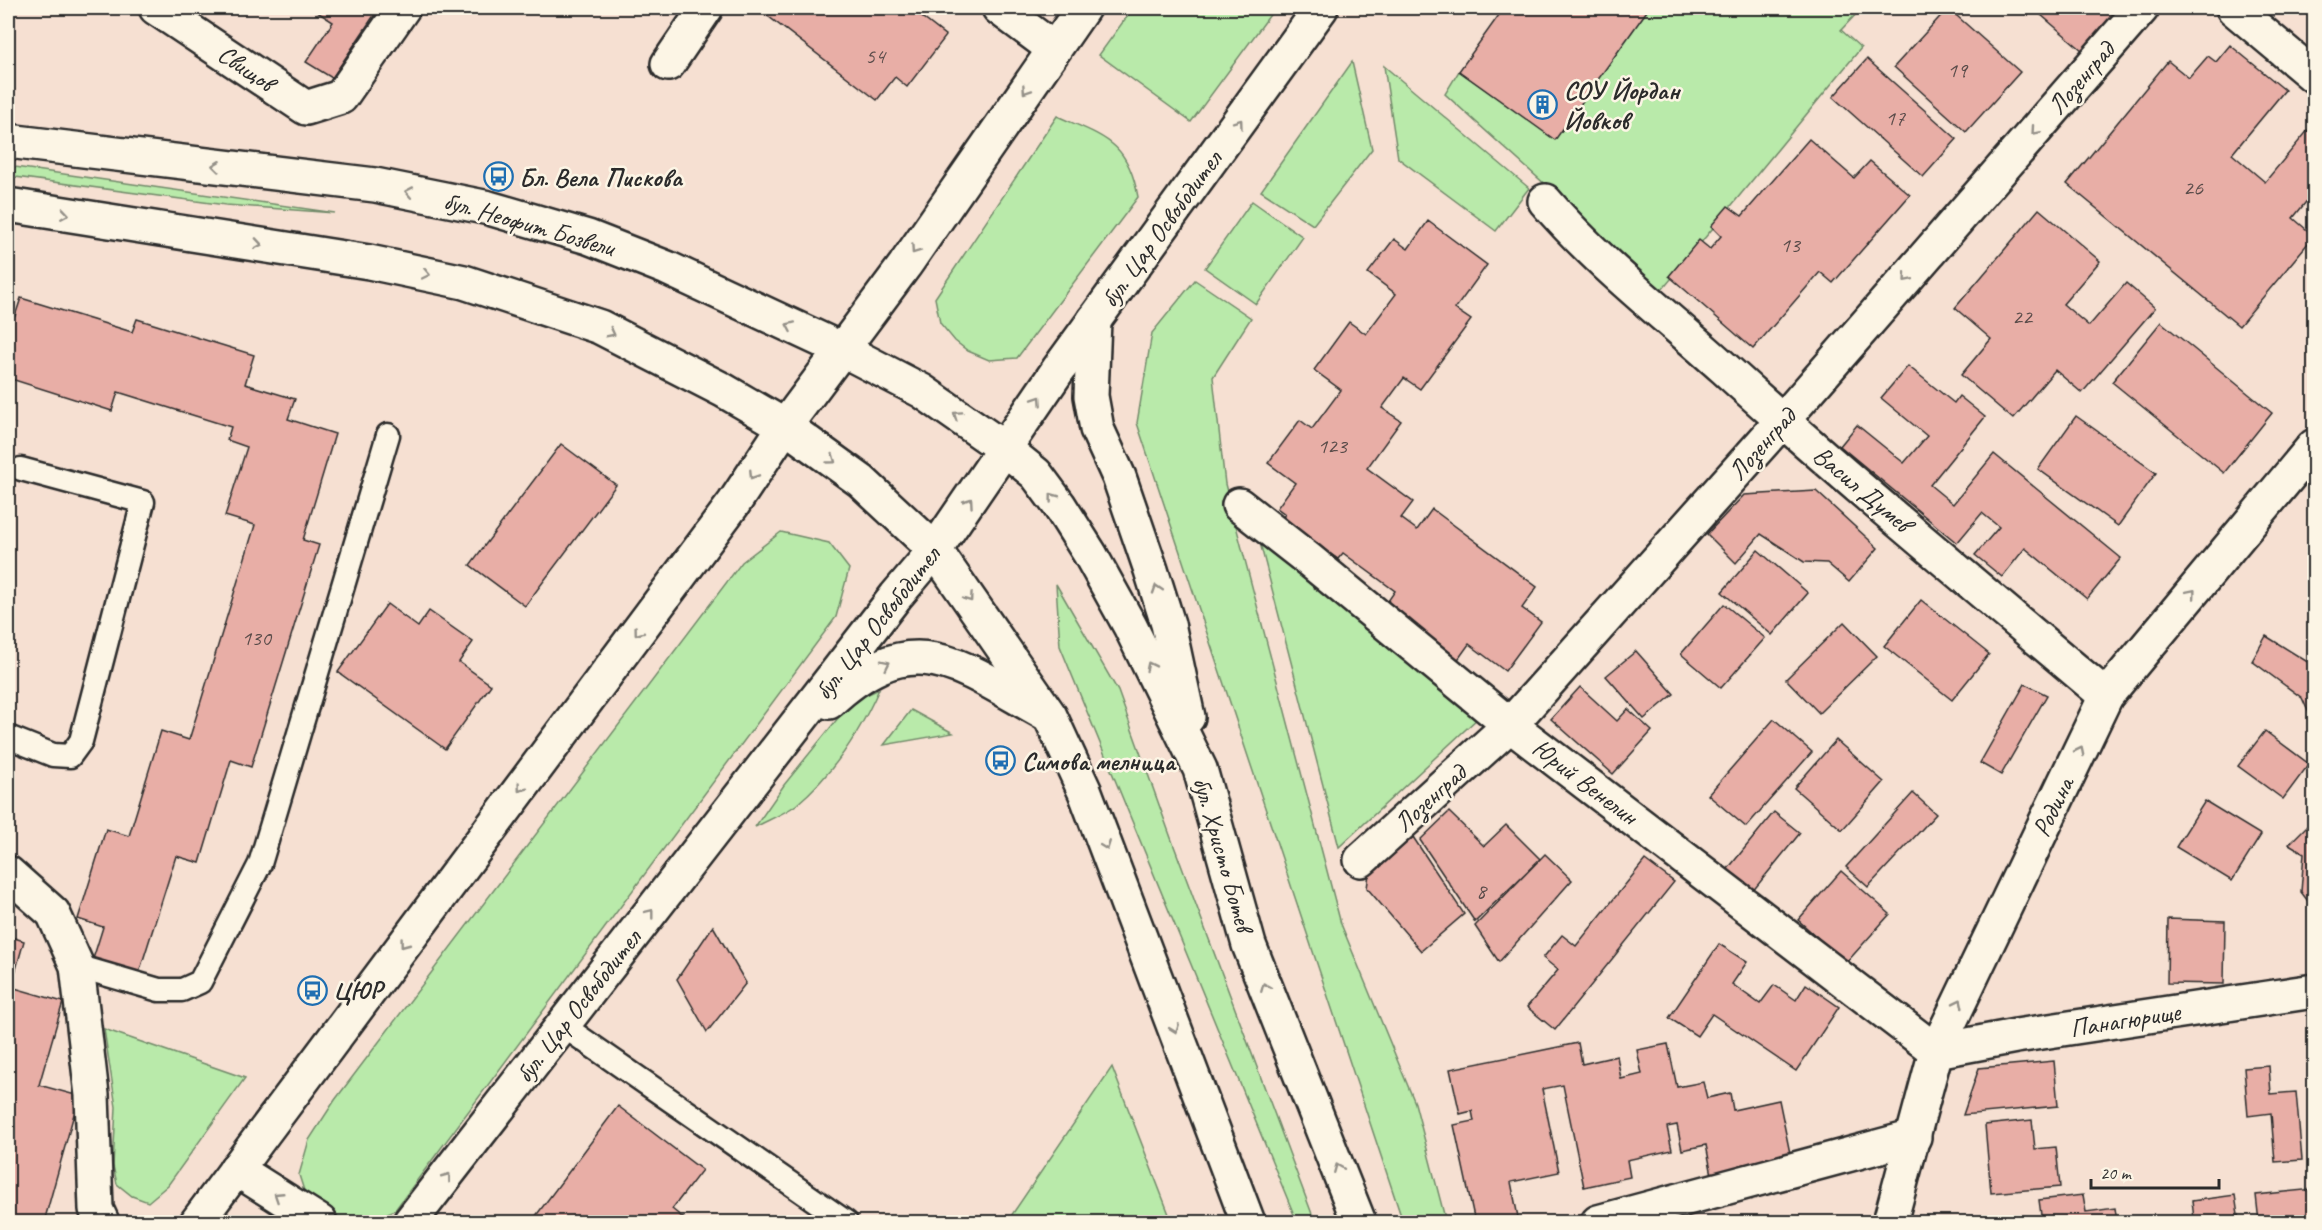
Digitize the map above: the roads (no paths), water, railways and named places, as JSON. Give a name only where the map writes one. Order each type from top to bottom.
[{"type":"main road","name":"Свищов","points":[[156,8],[306,108],[341,96],[403,8]]},
{"type":"main road","points":[[668,64],[706,8]]},
{"type":"main road","points":[[999,8],[1054,49]]},
{"type":"main road","points":[[197,1222],[727,513],[785,426],[910,257],[1083,8]]},
{"type":"main road","name":"бул. Цар Освободител","points":[[410,1222],[896,596],[935,550],[1058,370],[1321,8]]},
{"type":"main road","name":"Лозенград","points":[[1361,860],[1510,725],[1782,421],[2142,8]]},
{"type":"main road","points":[[2233,8],[2314,76]]},
{"type":"main road","name":"бул. Неофит Бозвели","points":[[8,141],[375,185],[489,208],[588,237],[667,268],[843,350],[922,392],[1005,448]]},
{"type":"main road","name":"Васил Думев","points":[[1545,201],[1567,226],[1629,285],[1782,421],[2106,696]]},
{"type":"main road","points":[[8,205],[369,262],[464,282],[600,327],[723,390],[785,426],[861,482],[935,550],[1050,716],[1085,792],[1248,1222]]},
{"type":"main road","points":[[1094,320],[1091,396],[1097,429],[1119,477],[1168,624],[1200,769]]},
{"type":"main road","name":"Родина","points":[[1890,1222],[1936,1051],[2106,696],[2314,447]]},
{"type":"main road","name":"бул. Христо Ботев","points":[[1005,448],[1036,474],[1090,554],[1130,626],[1200,769],[1249,945],[1359,1222]]},
{"type":"main road","name":"Юрий Венелин","points":[[1239,505],[1510,725],[1936,1051]]},
{"type":"main road","points":[[776,752],[850,682],[896,659],[939,660],[971,671],[1050,716]]},
{"type":"main road","points":[[8,873],[53,913],[77,966],[92,1095],[96,1209],[102,1222]]},
{"type":"main road","name":"Панагюрище","points":[[1936,1051],[2016,1036],[2314,991]]},
{"type":"main road","points":[[1598,1222],[1914,1137]]},
{"type":"main road","points":[[236,1169],[320,1222]]},
{"type":"lane","points":[[77,966],[159,990],[182,990],[200,982],[260,864],[388,435]]},
{"type":"lane","points":[[8,737],[53,755],[70,756],[81,741],[142,502],[21,469]]},
{"type":"lane","points":[[562,1025],[846,1222]]},
{"type":"place","name":"СОУ Йордан Йовков","points":[[1543,105]]},
{"type":"place","name":"Бл. Вела Пискова","points":[[498,177]]},
{"type":"place","name":"Симова мелница","points":[[1001,761]]},
{"type":"place","name":"ЦЮР","points":[[312,990]]}]
